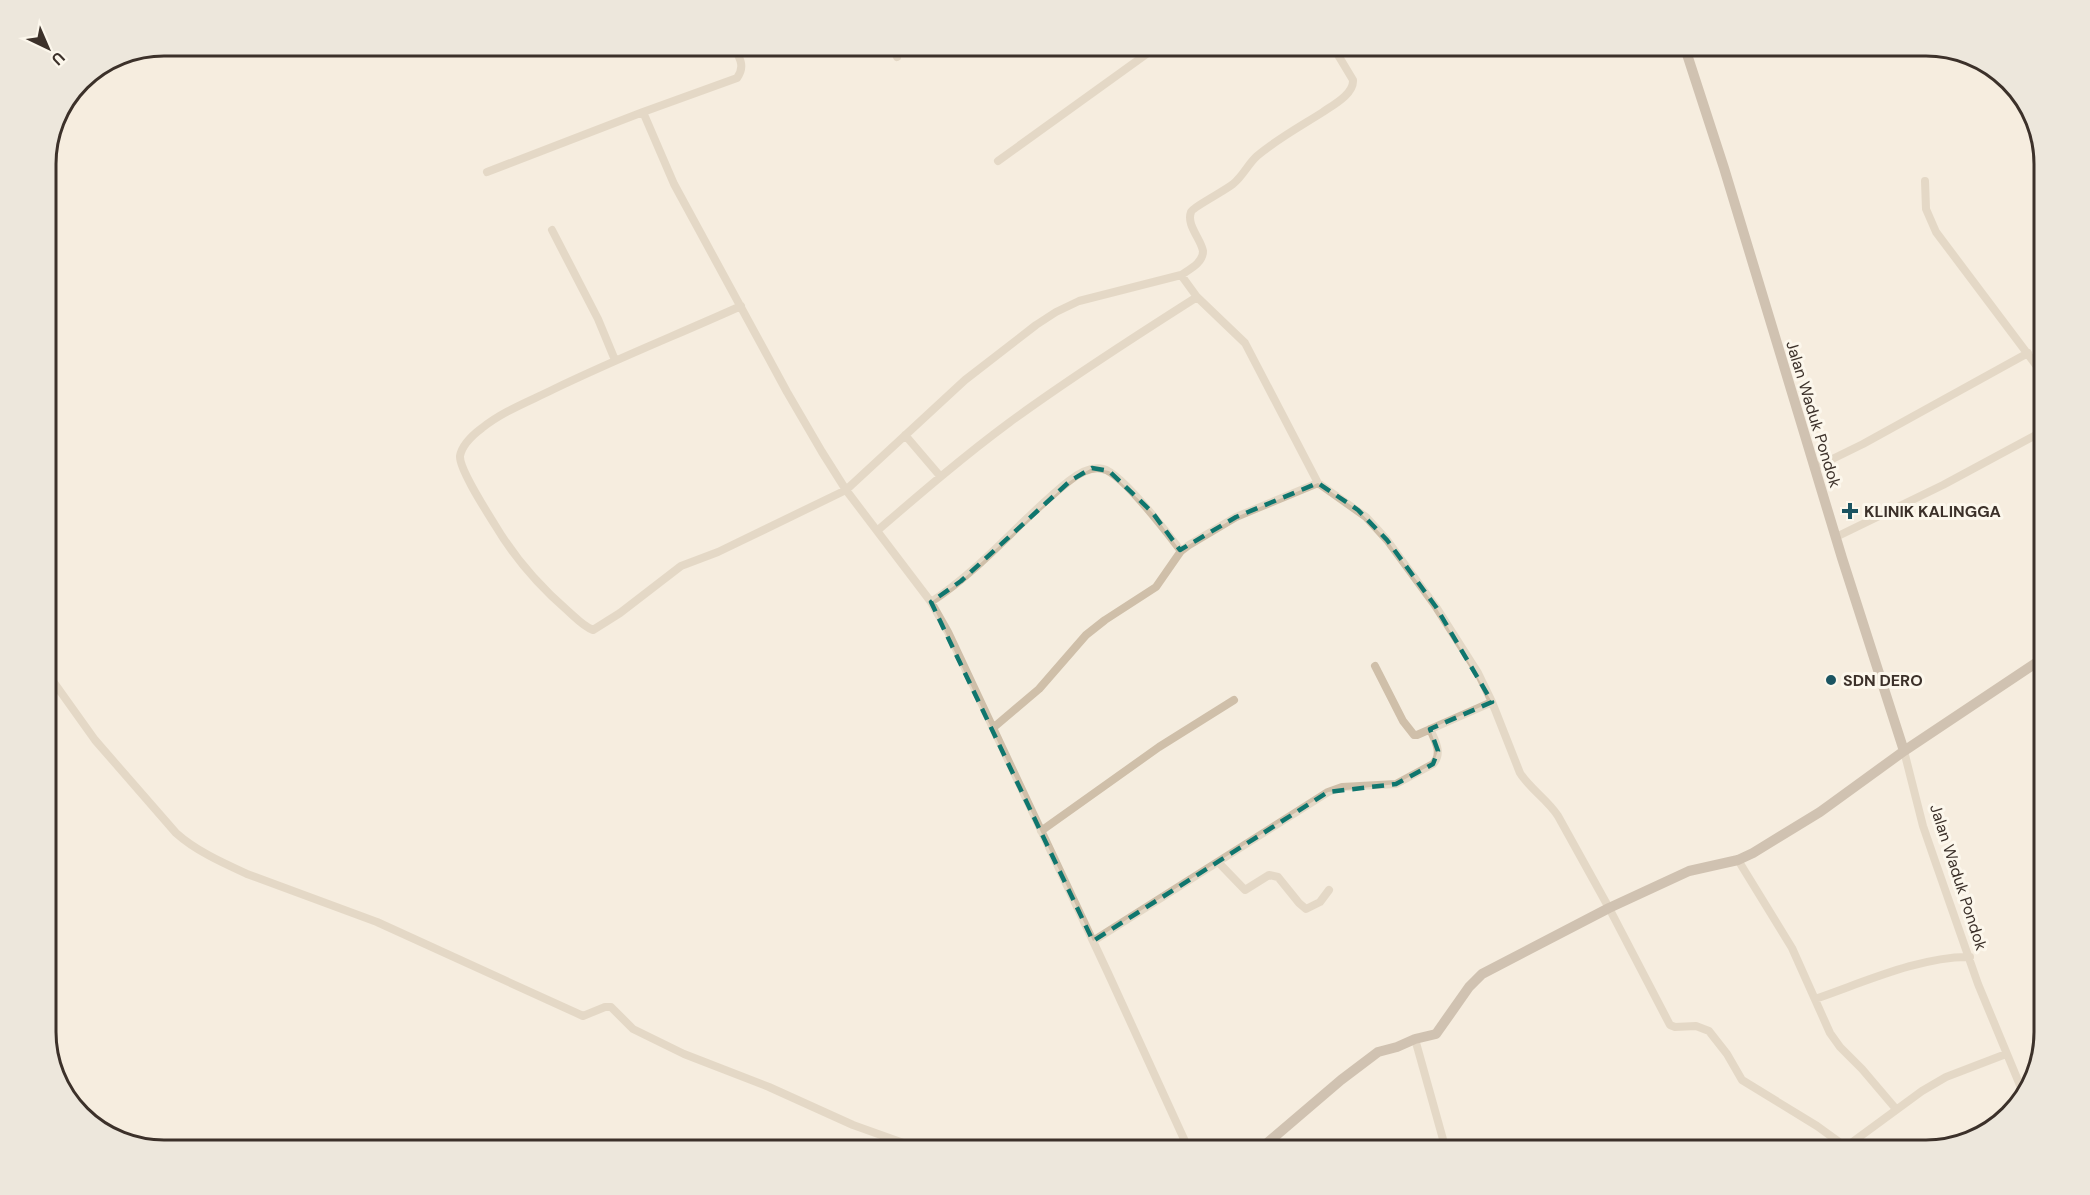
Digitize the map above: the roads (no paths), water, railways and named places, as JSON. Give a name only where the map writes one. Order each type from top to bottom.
[{"type":"street","points":[[487,172],[737,78],[742,69],[738,56]]},
{"type":"street","points":[[998,161],[1144,56]]},
{"type":"street","points":[[741,306],[683,333],[615,360],[496,419],[481,428],[464,446],[460,462],[473,490],[503,538],[545,591],[588,628],[593,630],[598,628],[681,566],[718,552],[846,490],[965,380],[1056,312],[1079,302],[1181,275],[1194,267],[1203,256],[1202,245],[1191,221],[1190,214],[1194,208],[1212,199],[1234,183],[1251,161],[1263,151],[1351,91],[1353,80],[1339,56]]},
{"type":"street","name":"Jalan Waduk Pondok","points":[[1688,56],[1724,168],[1814,468],[1911,770],[1923,826],[2006,1054],[2020,1085]]},
{"type":"street","points":[[644,112],[674,184],[787,392],[846,490],[931,602],[948,632],[1184,1140]]},
{"type":"street","points":[[1925,181],[1926,209],[1936,232],[2034,361]]},
{"type":"street","points":[[552,230],[598,319],[615,360]]},
{"type":"street","points":[[1181,275],[1197,297],[1245,343],[1318,483],[1358,510],[1387,540],[1436,607],[1478,673],[1520,773],[1524,780],[1551,806],[1610,908],[1671,1025],[1675,1027],[1696,1026],[1709,1032],[1727,1054],[1742,1080],[1817,1126],[1833,1140]]},
{"type":"street","points":[[878,530],[940,476],[1010,422],[1122,344],[1197,297]]},
{"type":"street","points":[[1814,468],[1863,444],[2028,352]]},
{"type":"street","points":[[905,435],[940,476]]},
{"type":"street","points":[[1836,537],[2034,436]]},
{"type":"street","points":[[931,602],[961,581],[1070,481],[1092,468],[1109,471],[1152,512],[1181,551]]},
{"type":"street","points":[[993,728],[1039,689],[1086,635],[1156,587],[1181,551],[1236,517],[1318,483]]},
{"type":"street","points":[[1271,1140],[1378,1052],[1436,1034],[1469,987],[1482,974],[1610,908],[1689,871],[1738,860],[1820,812],[1904,751],[2034,664]]},
{"type":"street","points":[[1376,666],[1411,733],[1417,735],[1492,702]]},
{"type":"street","points":[[56,685],[95,740],[176,833],[185,841],[231,867],[377,922],[583,1016],[605,1007],[611,1007],[633,1029],[684,1054],[769,1087],[853,1125],[895,1140]]},
{"type":"street","points":[[1041,831],[1159,747],[1234,700]]},
{"type":"street","points":[[1093,941],[1328,792],[1342,787],[1396,784],[1433,764],[1437,759],[1438,751],[1430,729]]},
{"type":"street","points":[[1738,860],[1792,948],[1830,1033],[1896,1109]]},
{"type":"street","points":[[1218,862],[1245,890],[1269,876],[1278,877],[1306,909],[1320,902],[1329,890]]},
{"type":"street","points":[[1815,999],[1911,966],[1945,958],[1970,957]]},
{"type":"street","points":[[1415,1039],[1444,1140]]},
{"type":"street","points":[[1856,1140],[1896,1109],[1946,1077],[2006,1054]]},
{"type":"place","name":"KLINIK KALINGGA","points":[[1850,511]]},
{"type":"place","name":"SDN DERO","points":[[1831,680]]}]
